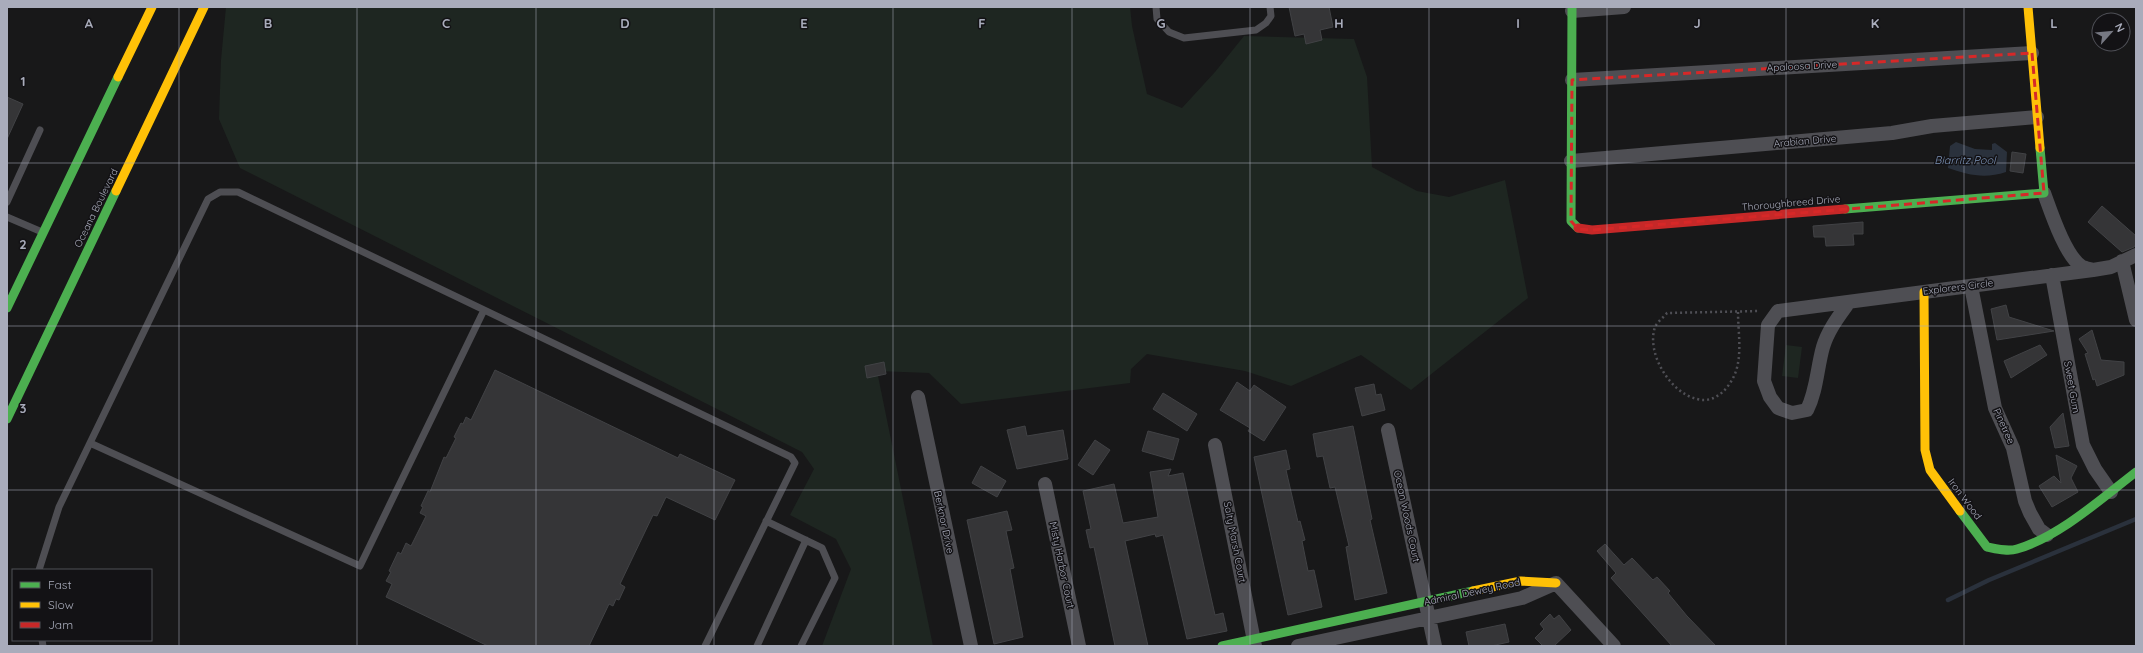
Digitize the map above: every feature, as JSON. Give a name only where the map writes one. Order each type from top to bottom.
[{"type":"street","points":[[7,308],[152,7]]},
{"type":"street","name":"Oceana Boulevard","points":[[7,419],[204,7]]},
{"type":"street","points":[[1572,9],[1624,7]]},
{"type":"street","points":[[2028,7],[2044,193],[2060,235],[2071,254],[2081,266],[2093,270]]},
{"type":"street","name":"Thoroughbreed Drive","points":[[1572,9],[1571,222],[1578,229],[1592,230],[2044,193]]},
{"type":"street","name":"Apaloosa Drive","points":[[1572,80],[2032,53]]},
{"type":"street","name":"Arabian Drive","points":[[1571,161],[1892,133],[1932,126],[2037,117]]},
{"type":"street","name":"Explorers Circle","points":[[1778,311],[2093,270],[2111,267],[2136,255]]},
{"type":"street","points":[[2122,262],[2136,320]]},
{"type":"street","name":"Sweet Gum","points":[[2052,275],[2083,445],[2095,469],[2111,492]]},
{"type":"street","name":"Pinetree","points":[[1971,286],[1995,408],[2014,448],[2025,501],[2039,528],[2047,535]]},
{"type":"street","name":"Iron Wood","points":[[1924,292],[1925,450],[1930,470],[1987,546],[2000,550],[2017,549],[2063,528],[2136,472]]},
{"type":"street","points":[[1778,311],[1768,325],[1764,381],[1770,397],[1778,408],[1792,413],[1807,410],[1813,397],[1823,346],[1831,327],[1849,302]]},
{"type":"street","name":"Berknor Drive","points":[[918,397],[971,646]]},
{"type":"street","name":"Ocean Woods Court","points":[[1388,430],[1435,646]]},
{"type":"street","name":"Salty Marsh Court","points":[[1215,445],[1255,642]]},
{"type":"street","name":"Misty Harbor Court","points":[[1045,484],[1079,646]]},
{"type":"street","name":"Admiral Dewey Road","points":[[1222,646],[1255,642],[1521,581],[1556,582]]},
{"type":"street","points":[[1556,582],[1614,646]]},
{"type":"street","name":"Admiral Dewey Road","points":[[1298,646],[1522,598],[1556,582]]},
{"type":"lane","points":[[1156,7],[1157,19],[1165,28],[1169,32],[1184,38],[1256,30],[1271,16],[1270,7]]},
{"type":"lane","points":[[7,202],[40,130]]},
{"type":"lane","points":[[39,569],[59,507],[208,199],[220,192],[238,192],[791,457],[794,463],[705,646]]},
{"type":"lane","points":[[7,217],[43,233]]},
{"type":"lane","points":[[90,442],[360,566],[484,310]]},
{"type":"lane","points":[[766,521],[822,548],[835,578],[801,646]]},
{"type":"lane","points":[[757,646],[806,540]]},
{"type":"path","points":[[1738,312],[1738,364],[1728,388],[1713,398],[1697,400],[1678,390],[1662,369],[1653,348],[1655,326],[1667,313],[1778,311]]},
{"type":"highlighted area","points":[[2032,53],[2044,193],[1592,230],[1578,229],[1571,221],[1572,80]]},
{"type":"shaded area","points":[[226,7],[1130,7],[1132,26],[1147,94],[1182,108],[1215,72],[1244,36],[1354,39],[1367,77],[1372,167],[1417,191],[1449,197],[1505,180],[1528,298],[1411,390],[1361,355],[1291,386],[1245,371],[1147,354],[1131,369],[1130,383],[961,404],[929,373],[877,371],[933,646],[822,646],[851,569],[836,539],[790,515],[814,469],[802,452],[240,168],[219,119],[221,60]]},
{"type":"shaded area","points":[[1786,345],[1802,347],[1798,378],[1782,376]]},
{"type":"water","name":"Biarritz Pool","points":[[1956,142],[1975,149],[1992,150],[1992,144],[1995,143],[2007,152],[2006,172],[1984,176],[1963,173],[1948,168],[1950,146]]},
{"type":"building","points":[[1289,7],[1329,7],[1333,27],[1320,30],[1322,40],[1306,44],[1304,34],[1295,36]]},
{"type":"building","points":[[7,97],[23,104],[7,139]]},
{"type":"building","points":[[2012,152],[2026,154],[2023,173],[2010,171]]},
{"type":"building","points":[[2102,206],[2136,236],[2136,244],[2134,247],[2122,252],[2088,222]]},
{"type":"building","points":[[1863,222],[1863,234],[1853,234],[1854,245],[1826,246],[1825,237],[1814,237],[1813,226]]},
{"type":"building","points":[[2006,305],[2009,317],[2054,331],[1997,340],[1991,309]]},
{"type":"building","points":[[2092,330],[2101,360],[2124,362],[2124,375],[2097,386],[2095,379],[2093,380],[2085,354],[2088,353],[2079,339]]},
{"type":"building","points":[[2040,345],[2047,355],[2011,378],[2004,361]]},
{"type":"building","points":[[884,362],[886,374],[867,378],[865,366]]},
{"type":"building","points":[[495,370],[678,458],[680,454],[735,480],[715,520],[666,497],[657,516],[653,515],[620,584],[625,587],[619,600],[616,599],[613,606],[609,604],[589,646],[488,646],[386,597],[392,584],[386,581],[398,552],[401,554],[406,543],[411,546],[426,516],[420,513],[423,507],[421,506],[428,491],[430,492],[444,457],[446,458],[456,438],[454,437],[461,423],[463,424],[466,417],[471,420]]},
{"type":"building","points":[[1237,382],[1250,391],[1254,385],[1286,407],[1264,441],[1248,431],[1250,428],[1220,410]]},
{"type":"building","points":[[1374,384],[1376,395],[1381,394],[1385,410],[1362,416],[1355,388]]},
{"type":"building","points":[[1163,393],[1197,414],[1187,431],[1153,409]]},
{"type":"building","points":[[2063,413],[2069,446],[2055,448],[2050,427]]},
{"type":"building","points":[[1025,426],[1027,436],[1063,430],[1068,459],[1017,469],[1007,430]]},
{"type":"building","points":[[1353,426],[1372,519],[1370,520],[1387,593],[1355,600],[1346,547],[1349,546],[1335,487],[1330,488],[1323,456],[1317,457],[1313,434]]},
{"type":"building","points":[[1148,431],[1179,439],[1173,460],[1142,451]]},
{"type":"building","points":[[1095,440],[1110,450],[1093,475],[1078,465]]},
{"type":"building","points":[[1286,450],[1290,469],[1286,470],[1298,522],[1300,521],[1305,540],[1302,541],[1308,571],[1314,570],[1322,607],[1288,615],[1254,457]]},
{"type":"building","points":[[2056,455],[2077,466],[2071,478],[2078,492],[2052,507],[2039,486],[2054,476],[2061,483]]},
{"type":"building","points":[[981,466],[1006,481],[997,497],[972,483]]},
{"type":"building","points":[[1171,469],[1168,476],[1183,473],[1215,615],[1223,613],[1227,631],[1187,639],[1163,535],[1156,537],[1155,534],[1125,541],[1148,646],[1115,646],[1094,547],[1090,548],[1086,530],[1091,529],[1083,491],[1114,484],[1123,523],[1158,517],[1150,472]]},
{"type":"building","points":[[1007,511],[1012,530],[1006,531],[1014,568],[1010,569],[1023,637],[994,644],[967,520]]},
{"type":"building","points":[[1605,544],[1624,565],[1632,558],[1653,580],[1657,577],[1670,591],[1668,593],[1687,616],[1716,646],[1672,646],[1611,578],[1616,573],[1597,551]]},
{"type":"building","points":[[1550,614],[1554,619],[1559,615],[1571,630],[1554,646],[1543,646],[1535,638],[1544,629],[1540,624]]},
{"type":"building","points":[[1505,624],[1509,642],[1491,646],[1469,646],[1466,632]]},
{"type":"waterway","points":[[1948,600],[1989,580],[2136,519]]},
{"type":"traffic: fast","points":[[1572,7],[1571,221],[1578,228]]},
{"type":"traffic: fast","points":[[7,308],[118,77]]},
{"type":"traffic: fast","points":[[1845,209],[2044,193],[2040,148]]},
{"type":"traffic: fast","points":[[7,419],[116,191]]},
{"type":"traffic: fast","points":[[1960,511],[1987,547],[2002,550],[2014,550],[2049,536],[2080,516],[2136,472]]},
{"type":"traffic: fast","points":[[1222,646],[1473,591]]},
{"type":"traffic: slow","points":[[118,77],[152,7]]},
{"type":"traffic: slow","points":[[116,191],[204,7]]},
{"type":"traffic: slow","points":[[2028,7],[2040,148]]},
{"type":"traffic: slow","points":[[1924,292],[1925,450],[1930,470],[1960,511]]},
{"type":"traffic: slow","points":[[1473,591],[1521,581],[1556,583]]},
{"type":"traffic: jam","points":[[1578,228],[1592,230],[1845,209]]}]
